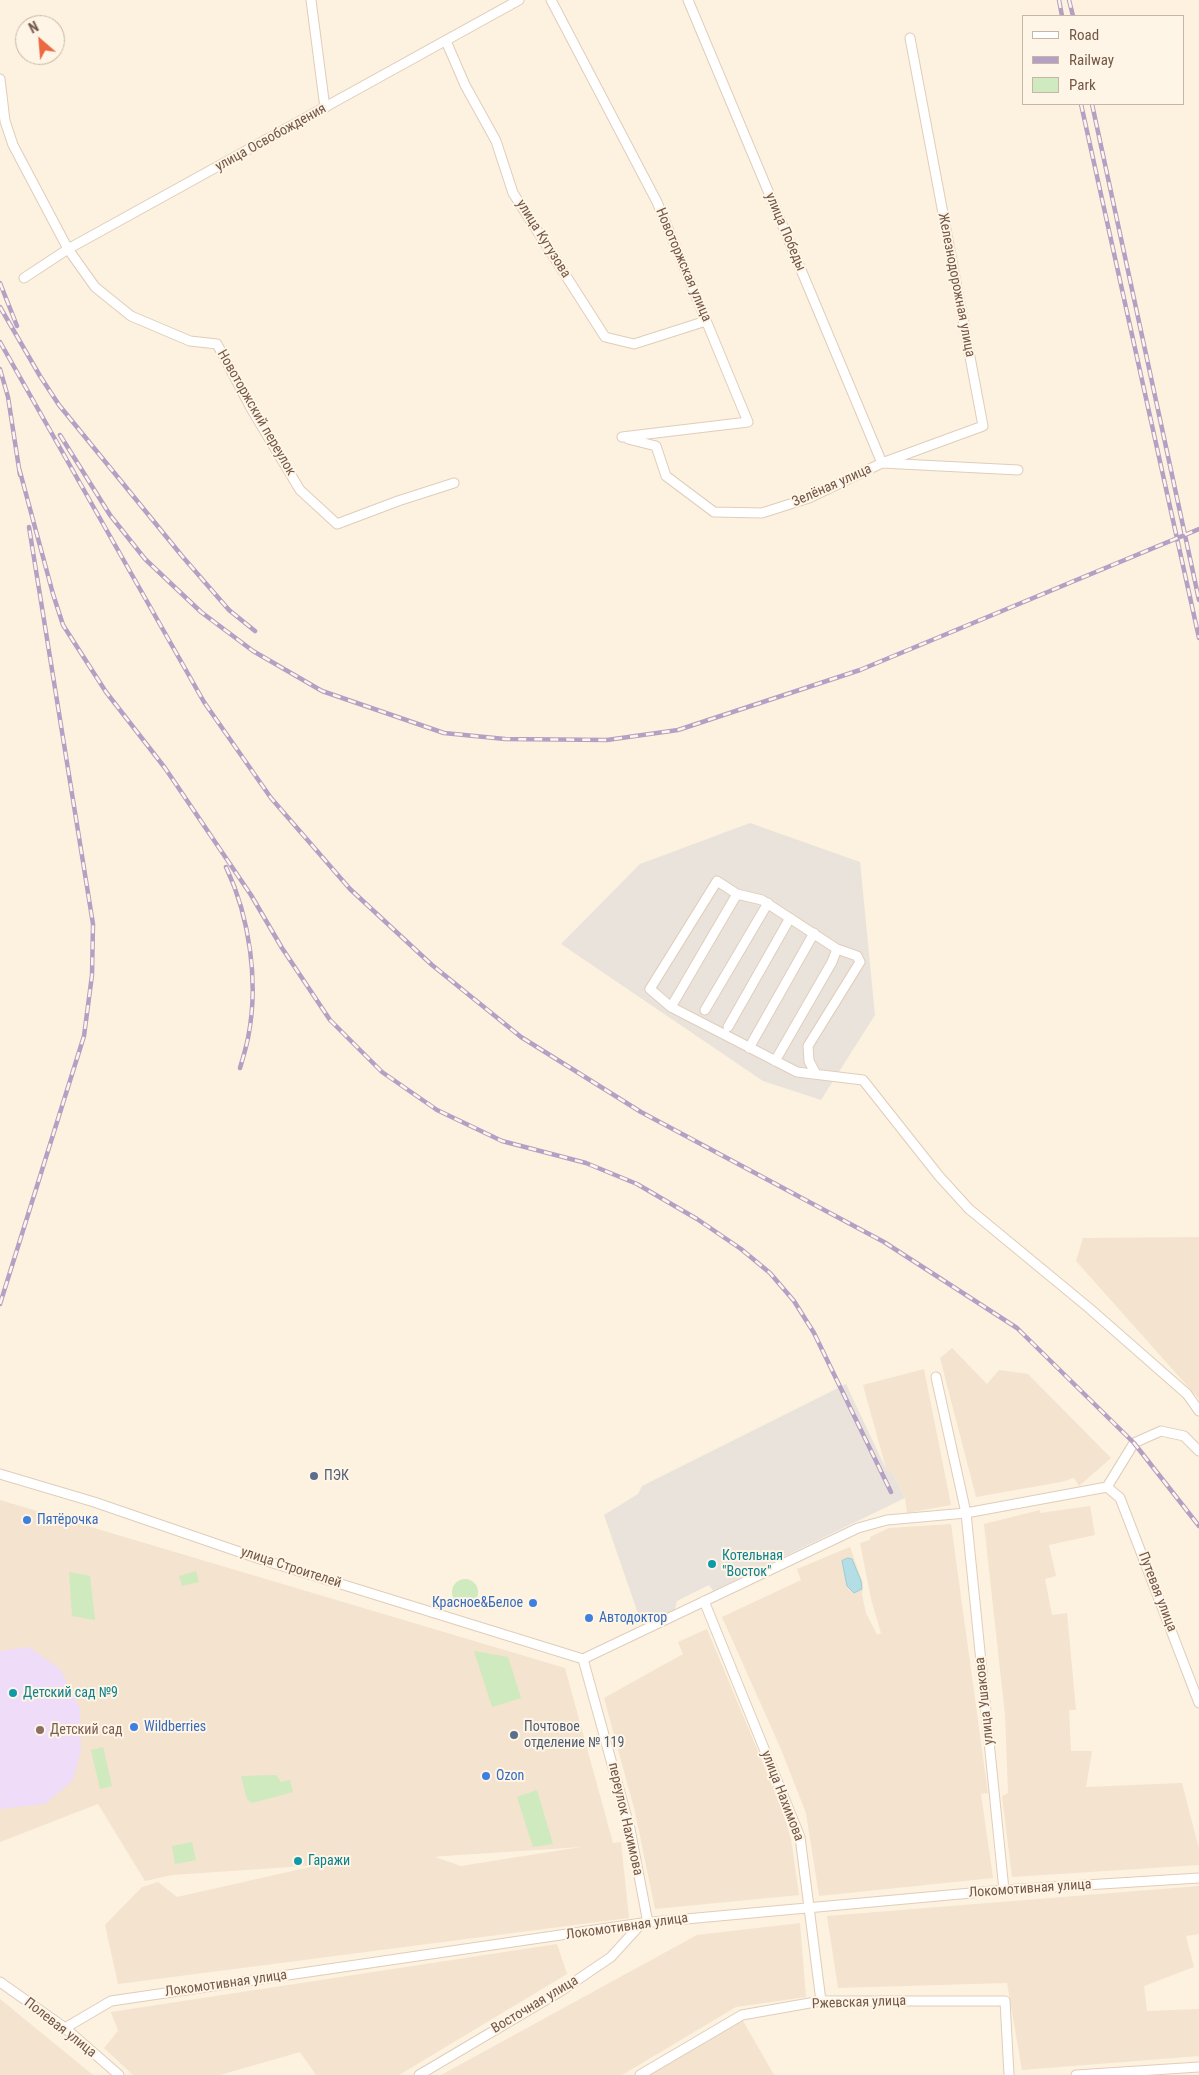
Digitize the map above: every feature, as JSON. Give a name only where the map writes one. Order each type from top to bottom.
[{"type":"street","points":[[311,0],[325,108]]},
{"type":"street","name":"улица Освобождения","points":[[24,278],[68,249],[519,0]]},
{"type":"street","name":"Новоторжская улица","points":[[551,0],[657,202],[748,422],[622,437]]},
{"type":"street","name":"улица Победы","points":[[688,0],[882,464]]},
{"type":"street","name":"Железнодорожная улица","points":[[882,464],[982,426],[910,38]]},
{"type":"street","name":"улица Кутузова","points":[[446,41],[465,85],[496,141],[514,193],[605,337],[634,344],[706,321]]},
{"type":"street","points":[[0,79],[5,121],[13,145],[68,249]]},
{"type":"street","name":"Новоторжский переулок","points":[[68,249],[95,287],[131,316],[190,340],[216,344],[252,410],[300,490],[337,524],[398,501],[454,483]]},
{"type":"street","name":"Зелёная улица","points":[[622,437],[656,446],[666,476],[714,512],[762,513],[809,498],[882,464],[1018,470]]},
{"type":"street","points":[[816,1074],[809,1061],[808,1046],[860,962],[857,956],[837,949],[768,903],[737,894],[717,881],[650,989],[671,1007],[797,1072],[863,1080],[938,1176],[969,1209],[1089,1308],[1187,1394],[1199,1411]]},
{"type":"street","points":[[671,1007],[737,894]]},
{"type":"street","points":[[705,1010],[768,903]]},
{"type":"street","points":[[728,1027],[790,918]]},
{"type":"street","points":[[749,1048],[814,933]]},
{"type":"street","points":[[775,1061],[832,962],[837,949]]},
{"type":"street","name":"улица Ушакова","points":[[936,1377],[966,1513],[1004,1890]]},
{"type":"street","points":[[583,1659],[866,1525],[887,1520],[966,1513],[1106,1487],[1134,1443],[1161,1431],[1184,1436],[1199,1451]]},
{"type":"street","name":"улица Строителей","points":[[0,1474],[94,1502],[260,1558],[583,1659]]},
{"type":"street","name":"Путевая улица","points":[[1106,1487],[1120,1498],[1199,1703]]},
{"type":"street","name":"улица Нахимова","points":[[704,1601],[800,1837],[821,2001]]},
{"type":"street","name":"переулок Нахимова","points":[[583,1659],[630,1829],[645,1923]]},
{"type":"street","name":"Локомотивная улица","points":[[65,2028],[111,2001],[645,1923],[1004,1890],[1199,1878]]},
{"type":"street","name":"Восточная улица","points":[[419,2075],[561,1991],[611,1957],[645,1923]]},
{"type":"street","name":"Полевая улица","points":[[0,1982],[65,2028],[119,2075]]},
{"type":"street","name":"Ржевская улица","points":[[640,2075],[742,2015],[821,2001],[1005,2001],[1009,2075]]},
{"type":"street","points":[[1076,2075],[1199,2068]]},
{"type":"shaded area","points":[[750,823],[860,862],[875,1015],[821,1100],[763,1081],[561,944],[640,864]]},
{"type":"shaded area","points":[[1199,1237],[1199,1399],[1076,1261],[1083,1238]]},
{"type":"shaded area","points":[[952,1348],[987,1384],[999,1370],[1028,1374],[1111,1458],[1079,1486],[1074,1478],[976,1497],[940,1358]]},
{"type":"shaded area","points":[[924,1369],[951,1505],[907,1513],[905,1498],[891,1470],[887,1472],[863,1385]]},
{"type":"shaded area","points":[[846,1384],[887,1471],[891,1470],[905,1498],[713,1591],[709,1585],[677,1601],[674,1613],[643,1628],[604,1515],[638,1494],[642,1486]]},
{"type":"shaded area","points":[[0,1500],[565,1668],[613,1843],[621,1842],[629,1918],[118,1984],[105,1925],[142,1887],[158,1882],[177,1897],[319,1865],[172,1875],[145,1881],[98,1804],[0,1842]],"holes":[[[581,1847],[461,1866],[435,1857]]]},
{"type":"shaded area","points":[[1090,1506],[1095,1535],[1049,1545],[1056,1576],[1045,1579],[1052,1615],[1067,1613],[1076,1710],[1069,1710],[1071,1751],[1092,1751],[1086,1787],[1182,1783],[1199,1849],[1199,1865],[1012,1877],[1002,1796],[1008,1793],[1005,1715],[984,1524],[1040,1510],[1040,1513]]},
{"type":"shaded area","points":[[951,1524],[988,1793],[981,1794],[993,1878],[819,1896],[806,1813],[780,1747],[722,1617],[801,1580],[797,1569],[850,1547],[863,1583],[862,1595],[866,1613],[877,1635],[881,1633],[871,1599],[860,1543],[870,1540],[870,1537],[889,1528]]},
{"type":"shaded area","points":[[707,1629],[782,1809],[791,1839],[799,1895],[655,1909],[635,1812],[604,1698],[683,1654],[678,1642]]},
{"type":"shaded area","name":"Детский сад","points":[[29,1647],[60,1669],[80,1708],[81,1751],[73,1780],[45,1804],[0,1809],[0,1651]]},
{"type":"shaded area","points":[[1199,1886],[1199,1934],[1186,1936],[1194,1967],[1144,1986],[1147,2011],[1199,2009],[1199,2056],[1022,2070],[1007,1983],[838,1988],[827,1916]]},
{"type":"shaded area","points":[[800,1923],[806,1997],[736,2007],[622,2075],[441,2075],[697,1935]]},
{"type":"shaded area","points":[[557,1944],[567,1974],[399,2075],[316,2075],[300,2052],[220,2075],[133,2075],[104,2048],[118,2031],[111,2012]]},
{"type":"shaded area","points":[[0,1999],[93,2075],[0,2075]]},
{"type":"shaded area","points":[[742,2019],[774,2075],[648,2075]]},
{"type":"green space","points":[[196,1571],[199,1582],[182,1586],[179,1576]]},
{"type":"green space","points":[[69,1572],[90,1576],[95,1620],[72,1616]]},
{"type":"green space","points":[[465,1579],[474,1583],[478,1592],[474,1601],[465,1605],[456,1601],[452,1592],[456,1583]]},
{"type":"green space","points":[[474,1651],[508,1657],[521,1698],[492,1707]]},
{"type":"green space","points":[[103,1747],[112,1786],[100,1789],[91,1750]]},
{"type":"green space","points":[[276,1775],[281,1782],[290,1780],[293,1792],[252,1803],[247,1799],[241,1776]]},
{"type":"green space","points":[[537,1790],[553,1844],[533,1847],[517,1797]]},
{"type":"green space","points":[[192,1842],[196,1860],[175,1864],[172,1846]]},
{"type":"water","points":[[848,1558],[852,1559],[861,1581],[862,1589],[854,1593],[847,1586],[842,1561]]},
{"type":"railway","points":[[1059,0],[1062,15]]},
{"type":"railway","points":[[1069,0],[1073,15]]},
{"type":"railway","points":[[1081,105],[1199,638]]},
{"type":"railway","points":[[1092,105],[1199,600]]},
{"type":"railway","points":[[0,283],[17,326]]},
{"type":"railway","points":[[0,307],[59,405],[182,556],[229,610],[255,631]]},
{"type":"railway","points":[[0,342],[204,702],[271,798],[350,889],[432,965],[521,1037],[641,1112],[884,1242],[1017,1328],[1134,1443],[1199,1526]]},
{"type":"railway","points":[[0,369],[8,397],[20,475]]},
{"type":"railway","points":[[60,435],[110,515],[145,559],[201,612],[253,651],[322,691],[444,733],[505,739],[607,740],[678,730],[860,670],[1199,529]]},
{"type":"railway","points":[[19,468],[63,625],[106,692],[165,768],[251,895],[282,948],[330,1020],[382,1072],[437,1110],[502,1141],[586,1163],[637,1184],[697,1219],[741,1249],[770,1273],[794,1301],[814,1333],[891,1492]]},
{"type":"railway","points":[[0,1304],[84,1036],[92,975],[93,924],[29,527]]},
{"type":"railway","points":[[226,867],[241,908],[250,951],[252,973],[251,1017],[240,1068]]},
{"type":"place","name":"ПЭК","points":[[314,1476]]},
{"type":"place","name":"Пятёрочка","points":[[27,1520]]},
{"type":"place","name":"Котельная \"Восток\"","points":[[712,1564]]},
{"type":"place","name":"Красное&Белое","points":[[533,1603]]},
{"type":"place","name":"Автодоктор","points":[[589,1618]]},
{"type":"place","name":"Детский сад №9","points":[[13,1693]]},
{"type":"place","name":"Wildberries","points":[[134,1727]]},
{"type":"place","name":"Детский сад","points":[[40,1730]]},
{"type":"place","name":"Почтовое отделение № 119","points":[[514,1735]]},
{"type":"place","name":"Ozon","points":[[486,1776]]},
{"type":"place","name":"Гаражи","points":[[298,1861]]}]
